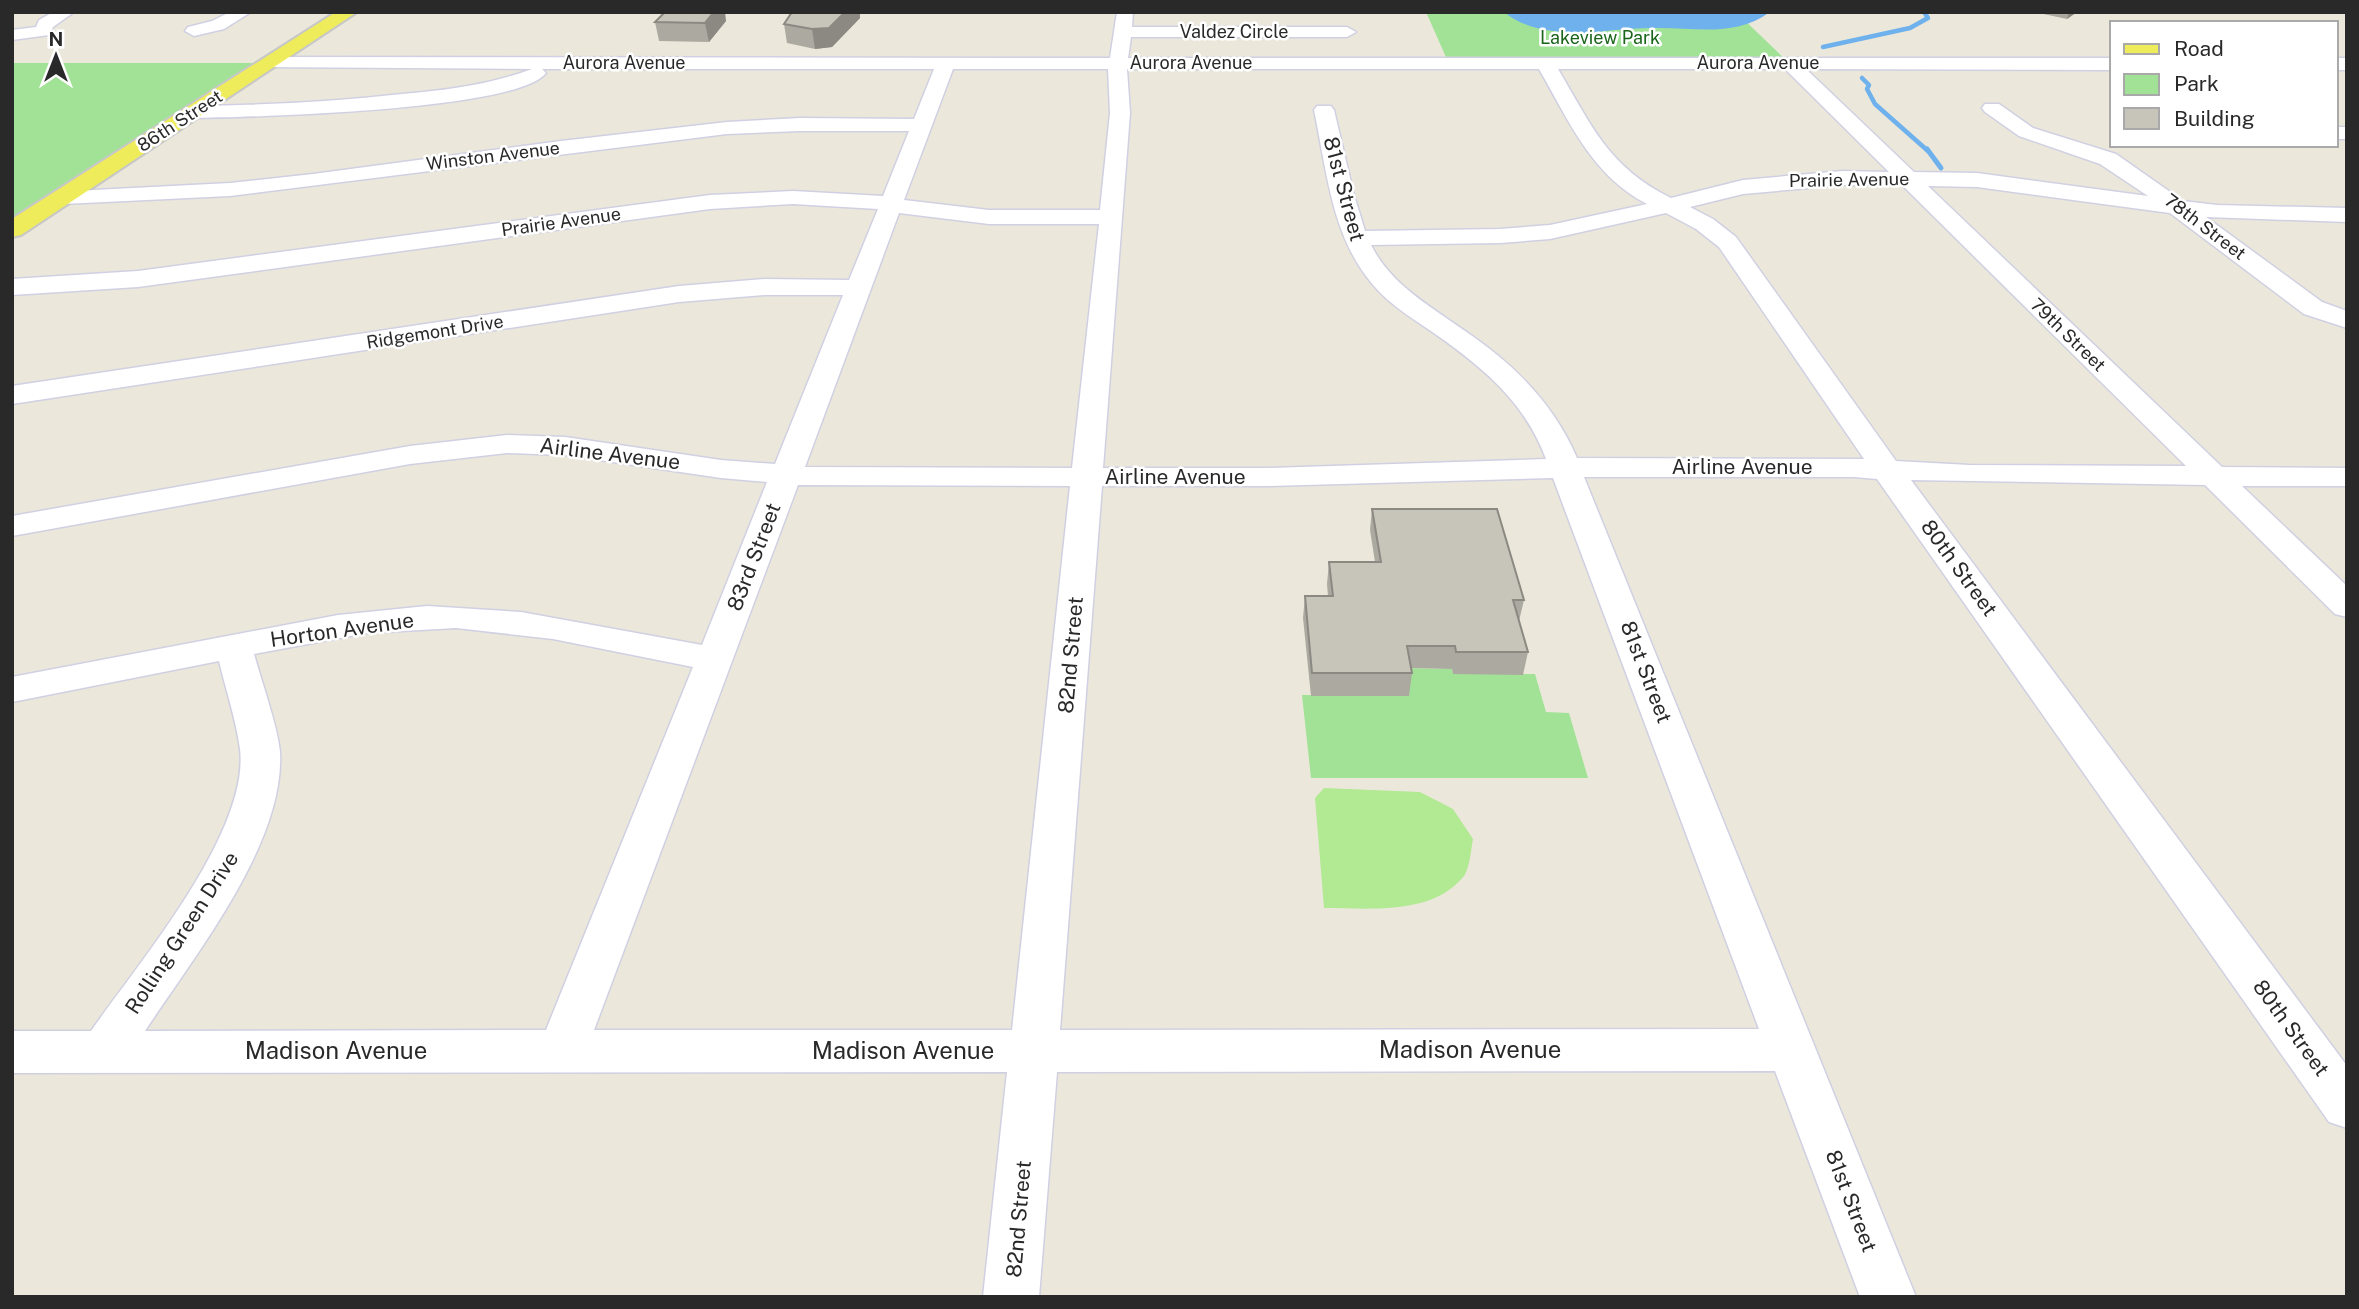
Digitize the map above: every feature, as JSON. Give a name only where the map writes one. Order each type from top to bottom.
[{"type":"main road","name":"86th Street","points":[[12,230],[348,12]]},
{"type":"street","points":[[12,35],[43,31],[45,24],[66,12]]},
{"type":"street","points":[[194,31],[218,25],[243,12]]},
{"type":"street","name":"82nd Street","points":[[1011,1297],[1111,217],[1119,114],[1120,48],[1125,12]]},
{"type":"street","name":"Valdez Circle","points":[[1120,48],[1347,32]]},
{"type":"street","name":"Aurora Avenue","points":[[269,63],[946,63],[1120,48],[1545,63],[2110,64]]},
{"type":"street","points":[[194,112],[303,110],[463,94],[524,79],[548,63]]},
{"type":"street","name":"83rd Street","points":[[562,1051],[946,63]]},
{"type":"street","name":"80th Street","points":[[1545,63],[1610,169],[1628,183],[1712,228],[1728,242],[1888,470],[2347,1106]]},
{"type":"street","name":"79th Street","points":[[1789,63],[2347,606]]},
{"type":"street","name":"78th Street","points":[[1992,108],[2026,132],[2108,159],[2123,167],[2313,307],[2344,319]]},
{"type":"street","name":"81st Street","points":[[1324,110],[1355,238],[1375,273],[1392,290],[1477,351],[1517,386],[1536,408],[1551,432],[1888,1297]]},
{"type":"street","name":"Winston Avenue","points":[[63,197],[144,196],[244,188],[729,128],[923,125]]},
{"type":"street","points":[[2064,146],[2103,134]]},
{"type":"street","name":"Prairie Avenue","points":[[1355,238],[1500,236],[1550,232],[1774,183],[1842,178],[2011,183],[2179,209],[2263,215],[2347,215]]},
{"type":"street","name":"Prairie Avenue","points":[[12,287],[138,279],[723,201],[823,198],[892,204],[934,214],[976,217],[1111,217]]},
{"type":"street","name":"Ridgemont Drive","points":[[12,395],[679,294],[765,286],[859,288]]},
{"type":"street","name":"Airline Avenue","points":[[12,526],[410,454],[507,444],[565,446],[721,469],[786,475],[1367,476],[1566,468],[2347,477]]},
{"type":"street","name":"Horton Avenue","points":[[12,690],[364,622],[452,617],[546,628],[715,659]]},
{"type":"street","name":"Rolling Green Drive","points":[[104,1052],[209,897],[244,834],[255,804],[260,751],[234,646]]},
{"type":"street","name":"Madison Avenue","points":[[12,1052],[1793,1050]]},
{"type":"green space","name":"Lakeview Park","points":[[1426,12],[1736,12],[1789,63],[1449,64]]},
{"type":"green space","points":[[12,63],[253,63],[12,217]]},
{"type":"green space","points":[[1404,668],[1452,669],[1453,674],[1535,674],[1546,712],[1569,713],[1588,778],[1311,778],[1302,695],[1409,696]]},
{"type":"green space","points":[[1324,788],[1420,792],[1453,809],[1473,839],[1464,876],[1451,889],[1418,904],[1380,908],[1324,908],[1315,798]]},
{"type":"water","points":[[1504,12],[1770,12],[1757,20],[1730,28],[1624,29],[1589,33],[1584,38],[1579,37],[1581,33],[1551,31],[1531,26]]},
{"type":"building","points":[[665,12],[714,12],[705,23],[655,22]]},
{"type":"building","points":[[792,12],[845,12],[829,28],[812,29],[784,24]]},
{"type":"building","points":[[1372,509],[1497,509],[1524,600],[1513,600],[1528,652],[1456,652],[1455,646],[1407,646],[1412,673],[1312,673],[1305,596],[1333,596],[1329,562],[1381,562]]},
{"type":"waterway","points":[[1823,47],[1910,28],[1928,18],[1924,12]]},
{"type":"waterway","points":[[1862,78],[1869,85],[1867,89],[1875,104],[1928,151]]},
{"type":"waterway","points":[[1927,149],[1941,168]]}]
